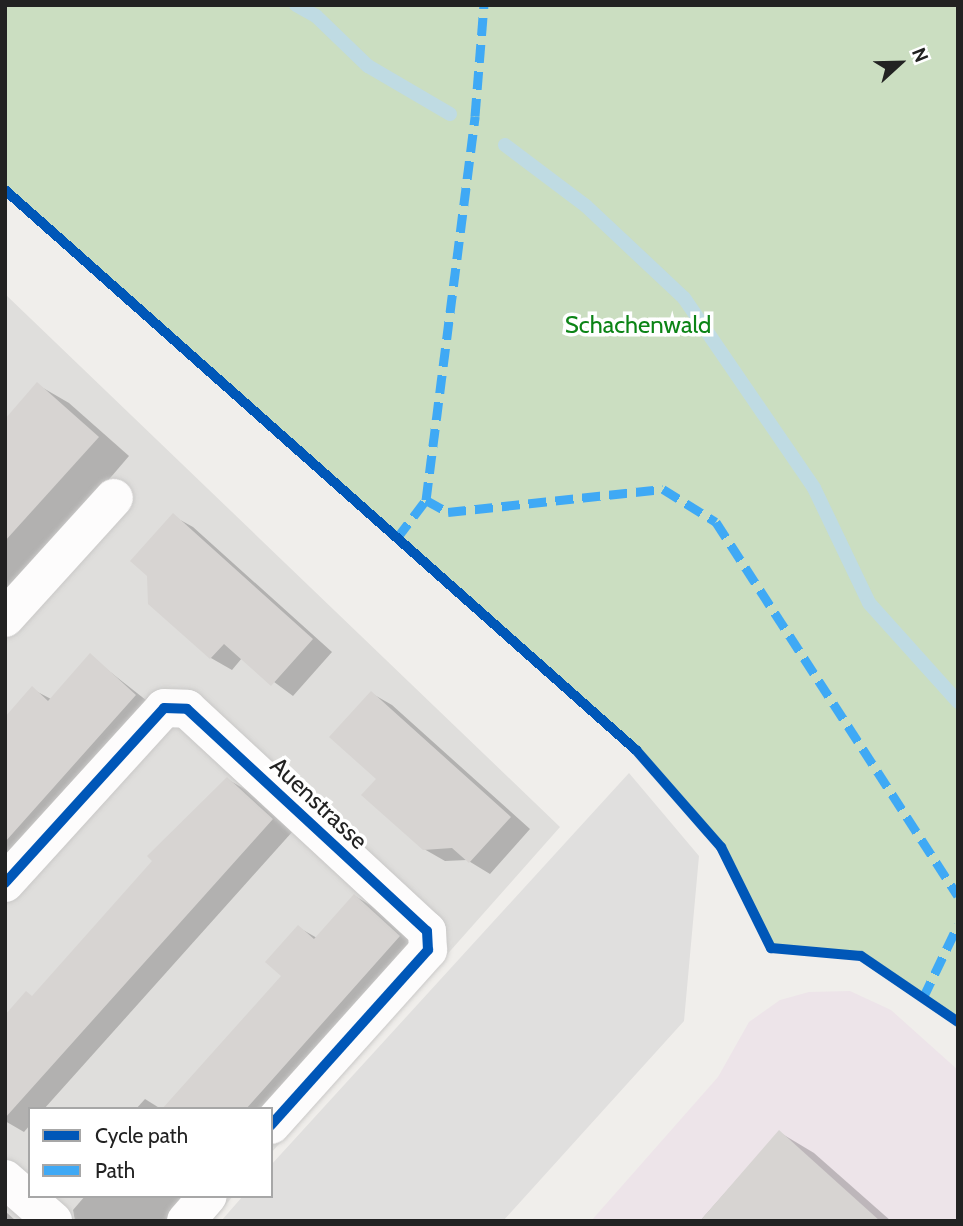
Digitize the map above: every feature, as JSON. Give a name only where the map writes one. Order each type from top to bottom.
[{"type":"street","points":[[5,618],[114,498]]},
{"type":"street","name":"Auenstrasse","points":[[5,883],[164,708],[187,709],[427,930],[428,950],[273,1123]]},
{"type":"street","points":[[5,1179],[53,1221]]},
{"type":"street","points":[[186,1221],[206,1198]]},
{"type":"shaded area","points":[[5,294],[560,827],[273,1151],[273,1107],[28,1107],[28,1198],[231,1198],[212,1221],[5,1221]]},
{"type":"shaded area","points":[[629,773],[699,856],[684,1021],[503,1221],[221,1221],[241,1198],[273,1198],[273,1163]]},
{"type":"shaded area","points":[[850,991],[891,1010],[958,1070],[958,1221],[591,1221],[718,1077],[749,1022],[780,1000],[809,992]]},
{"type":"green space","name":"Schachenwald","points":[[5,5],[958,5],[958,1022],[861,956],[771,948],[721,847],[636,750],[5,190]]},
{"type":"building","points":[[37,382],[99,437],[5,541],[5,419]]},
{"type":"building","points":[[173,513],[313,639],[271,686],[224,644],[210,659],[148,604],[147,576],[130,561]]},
{"type":"building","points":[[90,653],[136,695],[5,842],[5,717],[32,686],[48,701]]},
{"type":"building","points":[[371,691],[511,817],[469,863],[452,848],[423,850],[361,795],[376,779],[329,737]]},
{"type":"building","points":[[227,777],[273,819],[5,1118],[5,1015],[26,991],[32,996],[152,861],[147,856]]},
{"type":"building","points":[[354,894],[400,936],[248,1107],[164,1107],[281,976],[265,962],[298,925],[314,939]]},
{"type":"building","points":[[779,1130],[880,1221],[700,1221]]},
{"type":"waterway","points":[[296,5],[316,16],[368,66],[450,114]]},
{"type":"waterway","points":[[505,145],[586,206],[684,298],[814,488],[869,603],[958,702]]},
{"type":"marked path","points":[[397,538],[426,500],[475,116],[484,5]]},
{"type":"marked path","points":[[426,500],[448,512],[663,489],[716,522],[958,896]]},
{"type":"marked path","points":[[923,998],[958,925]]},
{"type":"cycle path","points":[[5,190],[636,750],[721,847],[771,948],[861,956],[958,1022]]},
{"type":"cycle path","points":[[5,883],[164,708],[187,709],[427,931],[428,950],[273,1123]]}]
